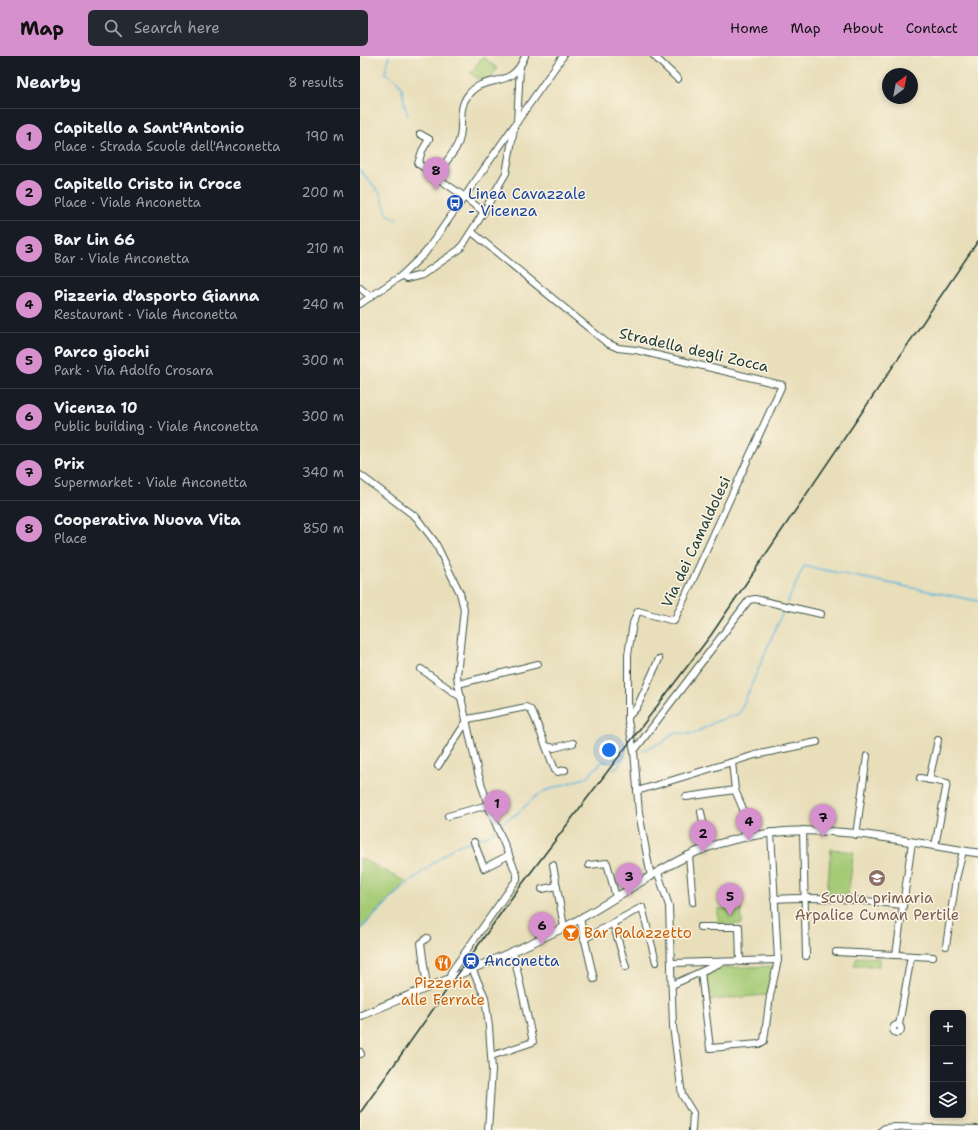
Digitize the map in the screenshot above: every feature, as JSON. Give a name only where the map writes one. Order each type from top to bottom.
[{"type":"main road","points":[[360,1016],[512,952],[564,927],[658,873],[708,847],[745,837],[771,832],[803,830],[912,842],[978,853]]},
{"type":"street","points":[[360,304],[401,276],[425,253],[466,199],[563,56]]},
{"type":"street","points":[[654,56],[678,79]]},
{"type":"street","points":[[401,276],[406,279],[422,275],[460,249],[484,212],[506,172],[516,124],[520,68],[524,57]]},
{"type":"street","points":[[439,176],[440,170],[459,142],[462,107],[468,96],[484,84],[512,76],[520,68]]},
{"type":"street","points":[[420,134],[429,139],[422,151],[418,164],[439,176],[442,181],[484,212]]},
{"type":"street","name":"Stradella degli Zocca","points":[[472,232],[608,342],[618,348],[650,353],[782,385],[751,452]]},
{"type":"street","points":[[360,288],[371,297]]},
{"type":"street","name":"Via dei Camaldolesi","points":[[651,877],[639,813],[634,751],[628,717],[628,655],[634,623],[638,611],[674,621],[751,452]]},
{"type":"street","points":[[360,475],[408,510],[426,529],[435,542],[460,593],[464,616],[457,675],[458,684],[468,719],[478,773],[488,805],[509,855],[517,879],[451,972],[450,977]]},
{"type":"street","points":[[634,751],[749,600],[755,599],[821,614]]},
{"type":"street","points":[[628,717],[637,707],[659,659]]},
{"type":"street","points":[[458,684],[538,664]]},
{"type":"street","points":[[421,669],[462,698]]},
{"type":"street","points":[[438,766],[468,719],[526,707],[530,709],[534,716],[555,770],[557,772],[565,770]]},
{"type":"street","points":[[929,780],[938,740]]},
{"type":"street","points":[[637,791],[755,755],[817,742]]},
{"type":"street","points":[[546,746],[554,748],[573,743]]},
{"type":"street","points":[[856,835],[867,756]]},
{"type":"street","points":[[732,762],[735,790],[743,809],[745,837]]},
{"type":"street","points":[[920,778],[947,783],[935,846]]},
{"type":"street","points":[[686,797],[735,790]]},
{"type":"street","points":[[448,816],[488,805]]},
{"type":"street","points":[[701,812],[708,847]]},
{"type":"street","points":[[803,830],[806,956]]},
{"type":"street","points":[[701,972],[710,1048],[759,1044],[764,1041],[770,996],[778,960],[771,832]]},
{"type":"street","points":[[474,842],[484,868],[509,855]]},
{"type":"street","points":[[896,956],[912,842]]},
{"type":"street","points":[[946,946],[956,878],[963,851]]},
{"type":"street","points":[[689,856],[693,902]]},
{"type":"street","points":[[590,865],[607,863],[616,897]]},
{"type":"street","points":[[554,865],[564,927]]},
{"type":"street","points":[[658,873],[669,906],[673,1026],[682,1095],[693,1113],[692,1130]]},
{"type":"street","points":[[542,889],[557,886]]},
{"type":"street","points":[[774,899],[804,897],[836,898],[903,905]]},
{"type":"street","points":[[584,939],[642,907],[656,962]]},
{"type":"street","points":[[580,919],[594,979]]},
{"type":"street","points":[[613,923],[626,967]]},
{"type":"street","points":[[700,927],[739,927],[740,962]]},
{"type":"street","points":[[427,938],[421,943],[427,987]]},
{"type":"street","points":[[491,1056],[533,1042],[512,952]]},
{"type":"street","points":[[836,952],[933,957]]},
{"type":"street","points":[[899,1025],[911,956]]},
{"type":"street","points":[[672,963],[778,960]]},
{"type":"street","points":[[672,985],[722,962]]},
{"type":"street","points":[[472,969],[484,997],[491,1056],[488,1130]]},
{"type":"street","points":[[882,1130],[885,1128],[894,1127],[978,1129]]},
{"type":"green space","points":[[483,57],[497,68],[487,83],[484,83],[470,73]]},
{"type":"green space","points":[[831,849],[854,852],[848,895],[827,893]]},
{"type":"green space","points":[[360,858],[406,882],[360,929]]},
{"type":"green space","points":[[741,908],[742,924],[718,925],[718,909]]},
{"type":"green space","points":[[857,957],[880,958],[879,966],[854,966]]},
{"type":"green space","points":[[774,967],[767,995],[708,1000],[705,976],[722,968]]},
{"type":"waterway","points":[[389,56],[385,73],[398,82],[402,90],[408,115]]},
{"type":"waterway","points":[[360,170],[380,193],[387,213],[397,220]]},
{"type":"waterway","points":[[787,603],[804,566],[978,601]]},
{"type":"waterway","points":[[643,750],[663,742],[673,733],[693,734],[717,721],[739,714],[784,609]]},
{"type":"waterway","points":[[613,769],[617,767],[626,756]]},
{"type":"waterway","points":[[500,824],[518,813],[535,797],[545,791],[587,777],[602,762],[607,762]]},
{"type":"waterway","points":[[360,930],[403,887],[454,847],[491,834],[495,830]]},
{"type":"railway","points":[[360,1113],[513,896],[711,635],[978,241]]},
{"type":"place","name":"Cooperativa Nuova Vita","points":[[436,190]]},
{"type":"place","name":"Linea Cavazzale - Vicenza","points":[[455,203]]},
{"type":"place","name":"Capitello a Sant'Antonio","points":[[497,823]]},
{"type":"place","name":"Prix","points":[[823,837]]},
{"type":"place","name":"Pizzeria d'asporto Gianna","points":[[749,841]]},
{"type":"place","name":"Capitello Cristo in Croce","points":[[703,853]]},
{"type":"place","name":"Scuola primaria Arpalice Cuman Pertile","points":[[877,878]]},
{"type":"place","name":"Bar Lin 66","points":[[629,896]]},
{"type":"place","name":"Parco giochi","points":[[730,916]]},
{"type":"place","name":"Bar Palazzetto","points":[[571,933]]},
{"type":"place","name":"Vicenza 10","points":[[542,945]]},
{"type":"place","name":"Anconetta","points":[[471,961]]},
{"type":"place","name":"Pizzeria alle Ferrate","points":[[443,963]]}]
